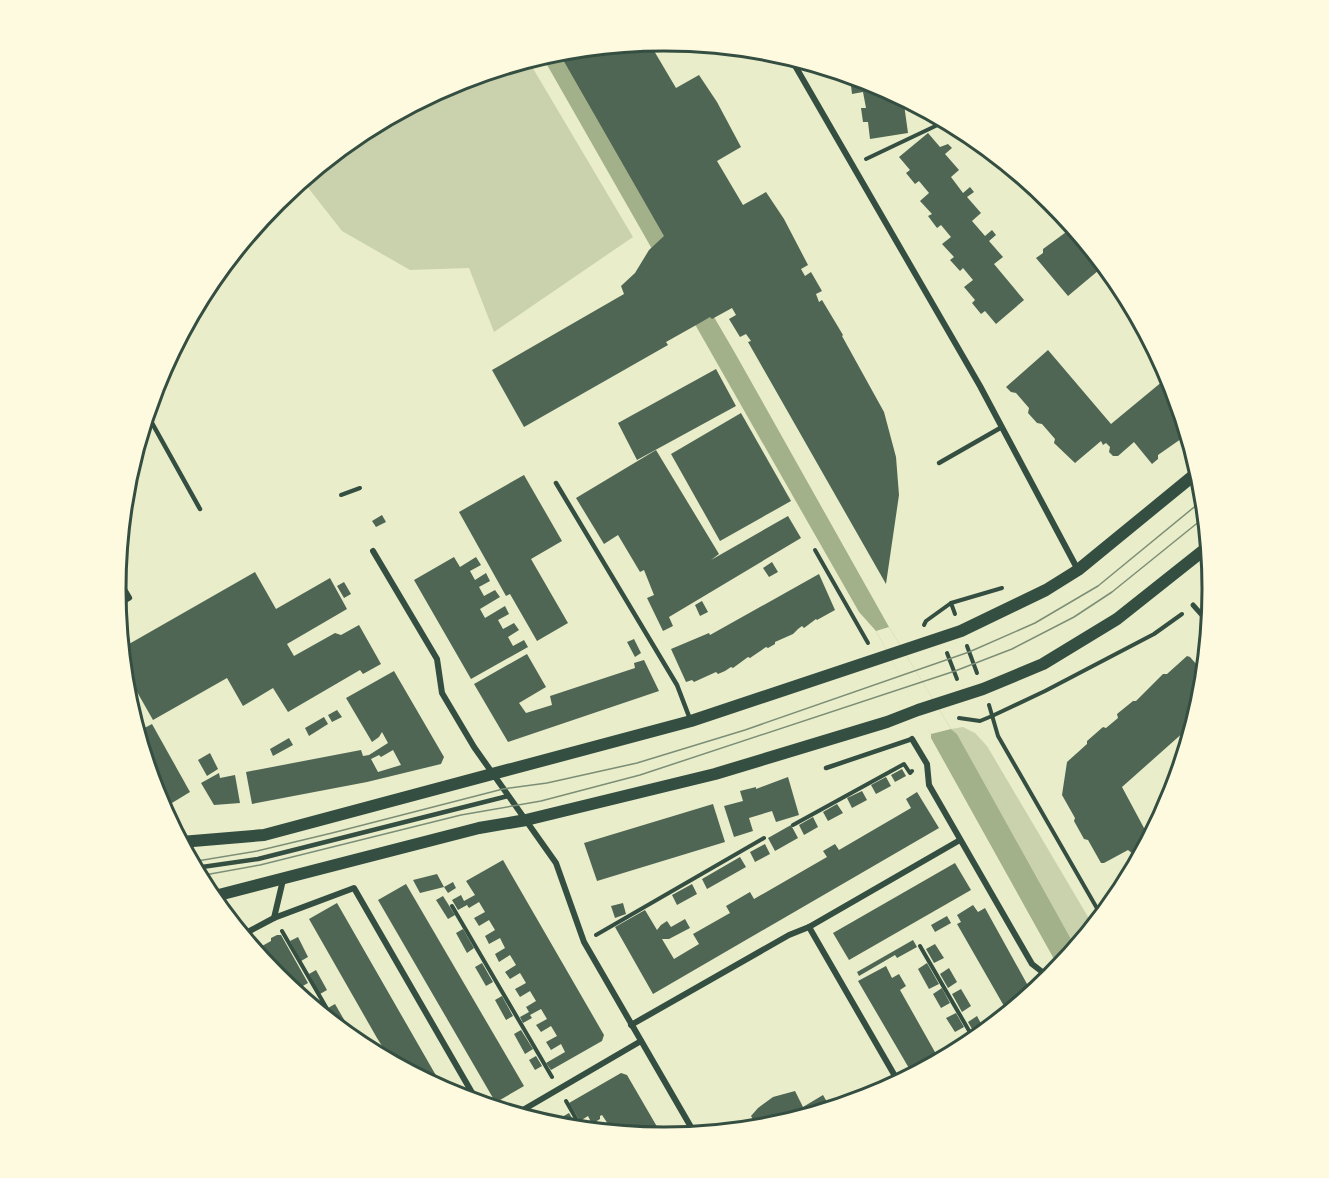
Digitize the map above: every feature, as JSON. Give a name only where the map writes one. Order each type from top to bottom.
[{"type":"main road","points":[[190,841],[264,835],[691,722],[961,631],[1046,591],[1078,570],[1191,478]]},
{"type":"main road","points":[[222,894],[479,828],[526,820],[715,774],[887,722],[983,689],[1043,664],[1117,619],[1201,552]]},
{"type":"street","points":[[796,67],[1002,428],[1078,570]]},
{"type":"street","points":[[373,550],[437,659],[442,693],[492,773],[556,863],[584,942],[691,1126]]},
{"type":"street","points":[[1193,605],[1201,615]]},
{"type":"street","points":[[912,739],[927,764],[929,785],[1032,964],[1042,972]]},
{"type":"street","points":[[631,1025],[789,935],[809,927],[960,840]]},
{"type":"street","points":[[274,918],[283,880]]},
{"type":"street","points":[[249,931],[274,918],[354,888],[471,1090]]},
{"type":"street","points":[[809,927],[895,1075]]},
{"type":"street","points":[[524,1109],[641,1041]]},
{"type":"lane","points":[[153,424],[200,509]]},
{"type":"lane","points":[[939,463],[1002,428]]},
{"type":"lane","points":[[556,483],[677,685],[691,722]]},
{"type":"lane","points":[[826,768],[912,739]]},
{"type":"lane","points":[[204,867],[258,859],[508,796]]},
{"type":"path","points":[[853,165],[937,125]]},
{"type":"path","points":[[341,495],[360,488]]},
{"type":"path","points":[[814,550],[879,659]]},
{"type":"path","points":[[955,718],[980,721],[1045,692],[1154,634],[1202,598]]},
{"type":"path","points":[[951,603],[998,736],[1097,908]]},
{"type":"path","points":[[934,615],[940,637],[963,695]]},
{"type":"path","points":[[793,825],[904,764],[910,773],[927,764]]},
{"type":"path","points":[[584,942],[764,838]]},
{"type":"path","points":[[452,906],[576,1119]]},
{"type":"path","points":[[274,918],[325,1006]]},
{"type":"path","points":[[920,946],[970,1032]]},
{"type":"shaded area","points":[[564,60],[735,353],[889,627],[951,729],[957,734],[1072,941],[1054,959],[931,738],[927,725],[876,631],[859,612],[547,64]]},
{"type":"shaded area","points":[[532,67],[633,237],[494,332],[469,268],[410,270],[342,231],[308,187],[310,185],[366,142],[427,106],[459,92]]},
{"type":"shaded area","points":[[963,727],[975,733],[987,746],[1089,919],[1072,941],[957,734],[951,729]]},
{"type":"pier","points":[[889,627],[951,729],[931,734],[876,631]]},
{"type":"building","points":[[654,51],[676,88],[699,75],[717,102],[741,147],[717,161],[743,205],[766,192],[784,219],[808,265],[801,269],[805,276],[811,272],[822,291],[816,294],[819,302],[822,300],[843,335],[884,412],[896,457],[899,495],[886,584],[748,342],[751,341],[746,334],[740,337],[729,319],[736,315],[732,308],[712,319],[710,317],[666,342],[668,345],[524,427],[492,370],[624,294],[621,286],[635,273],[649,250],[664,236],[563,60],[629,52]]},
{"type":"building","points":[[851,85],[904,107],[908,133],[870,139],[868,122],[863,122],[861,108],[866,108],[863,92],[852,94]]},
{"type":"building","points":[[928,133],[940,147],[948,144],[952,148],[945,154],[959,170],[951,177],[963,193],[970,187],[974,192],[967,197],[981,213],[972,221],[985,236],[992,230],[996,235],[989,241],[1003,257],[994,264],[1024,300],[996,324],[985,311],[981,314],[972,303],[975,300],[964,287],[973,280],[963,268],[960,271],[950,260],[954,257],[942,244],[951,237],[941,225],[937,228],[928,216],[932,214],[920,201],[929,193],[919,181],[915,184],[906,173],[910,170],[899,157]]},
{"type":"building","points":[[1067,232],[1098,271],[1068,296],[1036,258],[1043,253],[1043,249]]},
{"type":"building","points":[[1048,350],[1111,424],[1162,382],[1181,439],[1158,455],[1158,459],[1152,464],[1134,442],[1118,456],[1113,456],[1109,452],[1110,447],[1106,443],[1103,445],[1101,441],[1075,463],[1054,443],[1055,439],[1042,424],[1037,423],[1028,413],[1029,408],[1016,393],[1006,387]]},
{"type":"building","points":[[716,369],[736,406],[637,460],[618,423]]},
{"type":"building","points":[[741,413],[791,501],[720,541],[671,454]]},
{"type":"building","points":[[656,450],[719,554],[711,560],[788,516],[801,538],[669,617],[673,626],[663,631],[647,598],[654,595],[644,570],[640,572],[618,535],[604,544],[576,498]]},
{"type":"building","points":[[524,475],[562,541],[531,559],[568,623],[537,641],[510,594],[506,596],[459,512]]},
{"type":"building","points":[[382,515],[386,522],[376,527],[372,521]]},
{"type":"building","points":[[454,557],[460,567],[476,557],[481,565],[470,571],[475,580],[486,573],[490,581],[479,587],[484,596],[495,590],[500,597],[480,609],[485,618],[505,606],[509,614],[498,620],[503,629],[514,623],[519,630],[508,637],[513,646],[524,640],[528,647],[471,679],[414,580]]},
{"type":"building","points":[[772,562],[778,572],[769,577],[763,568]]},
{"type":"building","points":[[255,572],[276,609],[330,578],[347,609],[287,644],[294,656],[335,633],[341,635],[359,625],[381,664],[363,674],[360,670],[288,712],[273,688],[243,706],[227,678],[153,720],[136,691],[130,644]]},
{"type":"building","points":[[819,574],[835,610],[804,628],[802,626],[793,634],[766,647],[750,658],[748,657],[733,668],[718,674],[716,672],[694,682],[692,680],[686,682],[671,649],[709,633],[710,635]]},
{"type":"building","points":[[344,582],[351,594],[344,598],[337,586]]},
{"type":"building","points":[[702,601],[708,612],[700,616],[695,605]]},
{"type":"building","points":[[634,639],[641,653],[635,657],[627,642]]},
{"type":"building","points":[[527,654],[546,687],[519,703],[526,713],[552,705],[550,696],[635,668],[634,663],[644,660],[659,691],[508,742],[474,684]]},
{"type":"building","points":[[1187,656],[1197,665],[1182,733],[1122,787],[1144,828],[1146,828],[1132,854],[1128,850],[1101,863],[1088,840],[1084,839],[1062,795],[1067,762],[1103,727],[1106,728],[1118,718],[1117,714],[1136,701],[1163,674],[1167,674]]},
{"type":"building","points":[[394,671],[444,757],[441,764],[367,782],[252,804],[246,772],[361,750],[363,756],[369,755],[388,743],[382,732],[372,742],[346,698]],"holes":[[[393,750],[401,765],[378,772],[371,759],[379,755],[381,757]]]},
{"type":"building","points":[[337,710],[342,717],[332,722],[328,715]]},
{"type":"building","points":[[324,717],[328,724],[309,736],[305,728]]},
{"type":"building","points":[[152,724],[190,792],[171,804],[155,762],[145,728]]},
{"type":"building","points":[[289,738],[293,745],[273,756],[270,749]]},
{"type":"building","points":[[210,753],[218,769],[207,776],[198,760]]},
{"type":"building","points":[[902,769],[906,776],[895,782],[891,775]]},
{"type":"building","points":[[219,773],[220,778],[235,775],[240,803],[214,805],[201,783]]},
{"type":"building","points":[[788,777],[799,815],[776,822],[772,811],[749,818],[753,831],[734,837],[724,806],[743,801],[740,791],[756,787],[756,789]]},
{"type":"building","points":[[886,777],[891,786],[876,794],[871,785]]},
{"type":"building","points":[[862,791],[867,800],[852,808],[847,798]]},
{"type":"building","points":[[917,792],[939,828],[653,994],[615,927],[645,910],[657,930],[667,921],[671,927],[685,919],[690,928],[669,939],[662,939],[674,959],[699,944],[693,934],[730,913],[726,906],[750,892],[754,899],[827,857],[823,851],[835,844],[839,850],[911,808],[906,799]]},
{"type":"building","points":[[713,804],[725,842],[597,881],[584,843]]},
{"type":"building","points":[[837,804],[843,813],[828,821],[823,812]]},
{"type":"building","points":[[813,817],[818,827],[804,835],[799,825]]},
{"type":"building","points":[[791,825],[798,838],[775,851],[768,838]]},
{"type":"building","points":[[765,844],[770,854],[755,862],[750,852]]},
{"type":"building","points":[[740,857],[746,867],[707,889],[702,879]]},
{"type":"building","points":[[503,860],[604,1035],[602,1041],[551,1070],[546,1063],[565,1052],[561,1044],[551,1050],[546,1042],[557,1036],[551,1026],[541,1032],[536,1025],[547,1019],[541,1009],[530,1015],[532,1018],[523,1023],[520,1017],[529,1012],[526,1007],[536,1001],[530,991],[520,997],[515,989],[526,983],[520,973],[510,979],[505,972],[516,965],[510,955],[499,962],[495,954],[505,948],[500,938],[489,944],[485,936],[495,930],[489,920],[479,926],[474,918],[485,912],[479,902],[469,908],[467,905],[458,910],[452,900],[461,895],[464,901],[475,895],[466,881]]},
{"type":"building","points":[[955,863],[971,890],[849,960],[833,933]]},
{"type":"building","points":[[437,874],[444,887],[420,893],[413,880]]},
{"type":"building","points":[[453,882],[456,888],[448,893],[444,887]]},
{"type":"building","points":[[406,884],[524,1086],[500,1100],[493,1098],[378,900]]},
{"type":"building","points":[[692,884],[697,894],[677,905],[672,895]]},
{"type":"building","points":[[443,896],[455,915],[448,919],[436,900]]},
{"type":"building","points":[[337,903],[437,1076],[383,1047],[309,919]]},
{"type":"building","points":[[623,903],[626,914],[615,918],[611,906]]},
{"type":"building","points":[[973,905],[978,912],[985,908],[1028,985],[1004,1006],[957,924],[961,922],[957,915]]},
{"type":"building","points":[[947,916],[951,923],[935,932],[931,925]]},
{"type":"building","points":[[463,929],[474,948],[467,953],[456,933]]},
{"type":"building","points":[[281,935],[308,983],[303,986],[262,946],[271,941],[271,938]]},
{"type":"building","points":[[298,937],[308,957],[301,961],[290,941]]},
{"type":"building","points":[[913,940],[917,947],[897,958],[895,955],[859,976],[857,972]]},
{"type":"building","points":[[935,944],[944,958],[934,963],[926,949]]},
{"type":"building","points":[[482,963],[493,982],[486,986],[475,967]]},
{"type":"building","points":[[927,963],[939,984],[929,989],[918,969]]},
{"type":"building","points":[[886,966],[892,978],[899,974],[906,986],[900,990],[936,1054],[909,1068],[858,981]]},
{"type":"building","points":[[949,968],[957,982],[948,988],[940,974]]},
{"type":"building","points":[[316,970],[327,990],[320,994],[309,974]]},
{"type":"building","points":[[942,988],[950,1003],[941,1008],[933,994]]},
{"type":"building","points":[[961,989],[971,1006],[962,1012],[952,994]]},
{"type":"building","points":[[502,996],[513,1016],[506,1020],[495,1000]]},
{"type":"building","points":[[335,1004],[345,1022],[337,1016],[328,1008]]},
{"type":"building","points":[[956,1013],[964,1027],[955,1032],[946,1018]]},
{"type":"building","points":[[977,1016],[981,1024],[972,1030],[968,1022]]},
{"type":"building","points":[[521,1030],[533,1049],[525,1054],[514,1034]]},
{"type":"building","points":[[536,1056],[542,1066],[535,1070],[529,1060]]},
{"type":"building","points":[[621,1073],[627,1075],[657,1127],[608,1124],[602,1115],[595,1122],[591,1122],[588,1116],[579,1120],[569,1103]]},
{"type":"building","points":[[795,1091],[803,1107],[823,1095],[827,1101],[804,1109],[753,1119],[751,1116],[758,1108],[773,1097]]},
{"type":"building","points":[[569,1113],[572,1119],[562,1117]]},
{"type":"tram line","points":[[200,860],[257,851],[503,789],[547,783],[637,763],[745,730],[969,652],[1035,623],[1098,586],[1196,506]]},
{"type":"tram line","points":[[209,874],[260,865],[461,815],[541,801],[640,775],[955,671],[1012,649],[1074,617],[1112,592],[1198,522]]}]
